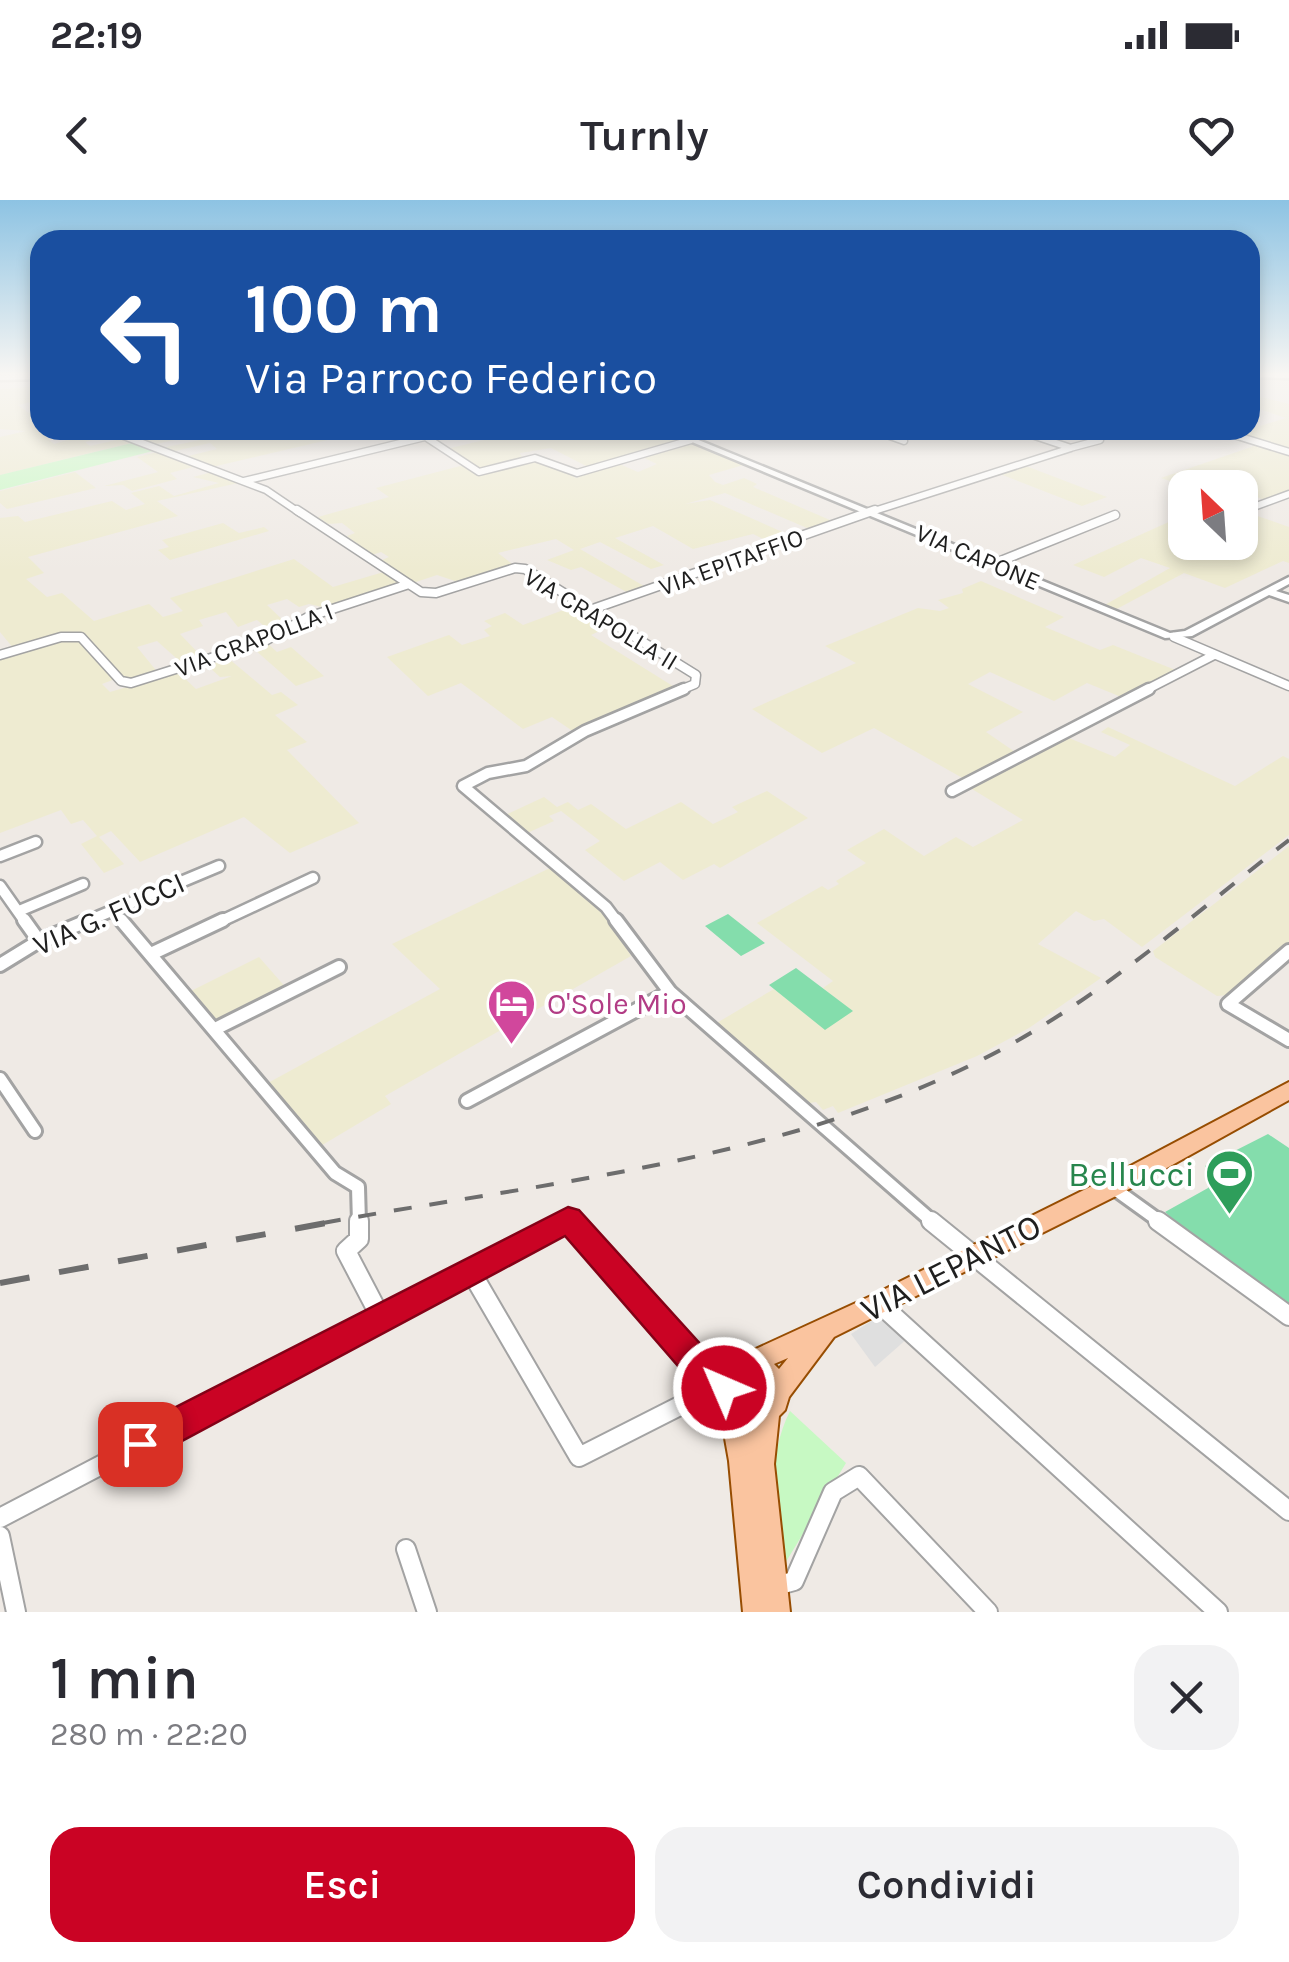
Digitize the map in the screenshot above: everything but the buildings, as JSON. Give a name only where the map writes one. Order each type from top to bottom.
[{"type":"main road","name":"VIA LEPANTO","points":[[732,1390],[824,1331],[1112,1187],[1289,1090]]},
{"type":"main road","name":"VIA LEPANTO","points":[[771,1403],[824,1331]]},
{"type":"main road","points":[[732,1390],[770,1376],[771,1403],[760,1464],[768,1604]]},
{"type":"main road","points":[[732,1390],[749,1418],[771,1403]]},
{"type":"main road","points":[[732,1390],[768,1604]]},
{"type":"street","points":[[135,440],[274,494],[408,584]]},
{"type":"street","points":[[244,481],[413,440]]},
{"type":"street","points":[[430,440],[478,472],[535,458],[572,474],[691,440]]},
{"type":"street","name":"VIA CAPONE","points":[[691,440],[1289,686]]},
{"type":"street","points":[[1046,440],[1070,448]]},
{"type":"street","name":"VIA EPITAFFIO","points":[[590,610],[871,512],[1100,440]]},
{"type":"street","points":[[1250,440],[1289,452]]},
{"type":"street","points":[[1258,505],[1289,494]]},
{"type":"street","points":[[993,564],[1116,516]]},
{"type":"street","name":"VIA CRAPOLLA II","points":[[408,584],[421,592],[436,592],[520,568],[699,681],[585,731],[526,766],[488,773],[463,786],[606,907],[652,974],[670,992],[971,1256],[1289,1511]]},
{"type":"street","points":[[1174,637],[1289,580]]},
{"type":"street","name":"VIA CRAPOLLA I","points":[[0,655],[61,637],[81,637],[121,681],[141,682],[265,641],[314,614],[408,584]]},
{"type":"street","points":[[1270,592],[1289,599]]},
{"type":"street","points":[[952,791],[1214,655]]},
{"type":"street","points":[[0,856],[36,842]]},
{"type":"street","name":"VIA G. FUCCI","points":[[0,965],[39,941],[219,866]]},
{"type":"street","points":[[151,954],[313,878]]},
{"type":"street","points":[[19,911],[84,884]]},
{"type":"street","points":[[0,886],[39,941]]},
{"type":"street","points":[[112,910],[345,1182],[358,1187],[359,1239],[346,1251],[380,1316]]},
{"type":"street","points":[[1289,951],[1228,1004],[1289,1040]]},
{"type":"street","points":[[214,1030],[339,967]]},
{"type":"street","points":[[467,1101],[670,992]]},
{"type":"street","points":[[0,1079],[35,1132]]},
{"type":"street","points":[[1112,1187],[1289,1316]]},
{"type":"street","points":[[0,1518],[568,1220],[702,1370],[732,1390]]},
{"type":"street","points":[[470,1270],[579,1458],[680,1405],[732,1390]]},
{"type":"street","points":[[880,1304],[1218,1612]]},
{"type":"street","name":"VIA LEPANTO","points":[[680,1405],[732,1390]]},
{"type":"street","points":[[768,1604],[794,1580],[833,1492],[859,1476],[988,1612]]},
{"type":"street","points":[[0,1536],[16,1612]]},
{"type":"street","points":[[406,1549],[427,1612]]},
{"type":"shaded area","points":[[0,440],[49,440],[54,444],[92,440],[85,442],[90,446],[117,440],[131,443],[0,475]]},
{"type":"shaded area","points":[[148,440],[174,440],[151,445],[143,441]]},
{"type":"shaded area","points":[[200,440],[327,440],[212,467],[184,457],[217,449],[210,443],[171,452],[162,448]]},
{"type":"shaded area","points":[[484,440],[687,441],[590,468],[551,448],[520,453],[522,457],[511,463],[480,470],[447,449]]},
{"type":"shaded area","points":[[1253,440],[1289,440],[1289,451]]},
{"type":"shaded area","points":[[690,442],[747,464],[709,475],[715,482],[723,485],[744,478],[757,484],[753,487],[837,523],[814,531],[725,493],[685,504],[710,500],[794,537],[774,544],[753,534],[693,549],[653,526],[615,538],[664,565],[651,569],[600,542],[580,549],[649,589],[632,595],[581,567],[571,570],[547,560],[574,550],[556,539],[498,553],[516,567],[461,583],[437,575],[413,583],[380,561],[389,557],[381,552],[372,555],[347,536],[355,533],[342,523],[328,524],[318,517],[389,497],[376,488],[464,465],[478,474],[529,459],[544,460],[576,478],[617,463],[638,472],[657,464],[642,457]]},
{"type":"shaded area","points":[[1260,444],[1289,453],[1289,492],[1266,500],[1258,498],[1258,470],[1184,470]]},
{"type":"shaded area","points":[[161,451],[193,467],[170,473],[177,479],[132,491],[123,485],[104,486],[158,472],[137,457]]},
{"type":"shaded area","points":[[1026,466],[1107,497],[1082,506],[1000,474]]},
{"type":"shaded area","points":[[216,471],[243,482],[157,501],[178,516],[28,557],[44,573],[26,579],[47,597],[62,593],[94,621],[149,604],[163,617],[183,611],[170,598],[294,559],[333,587],[387,571],[401,583],[326,608],[309,604],[299,607],[287,599],[267,605],[288,625],[275,635],[257,620],[238,627],[226,612],[199,620],[203,626],[180,634],[204,659],[184,665],[157,641],[137,647],[159,674],[135,680],[124,680],[82,635],[14,649],[0,632],[0,518],[18,516],[25,522],[112,501],[126,510],[145,504],[131,493],[159,486],[174,496],[219,483],[193,477]]},
{"type":"shaded area","points":[[75,472],[96,488],[7,509],[0,503],[0,491]]},
{"type":"shaded area","points":[[1258,516],[1289,527],[1289,563],[1283,561],[1225,588],[1184,573],[1113,611],[1103,606],[1170,568],[1141,558],[1104,577],[1073,565],[1168,522],[1168,560],[1258,560]]},
{"type":"shaded area","points":[[223,523],[239,533],[264,527],[269,531],[170,560],[158,550],[169,547],[162,540]]},
{"type":"shaded area","points":[[981,581],[1064,617],[1045,627],[1100,650],[1113,645],[1178,671],[1126,699],[1087,683],[1054,701],[990,672],[968,684],[1023,712],[986,732],[1018,754],[966,780],[874,728],[822,753],[752,709],[856,663],[825,646],[918,608],[949,608],[938,600],[963,593],[962,589]]},
{"type":"shaded area","points":[[577,605],[610,626],[591,635],[676,688],[574,732],[552,717],[523,729],[461,683],[428,696],[387,657],[449,635],[462,645],[490,636],[484,630],[492,626],[484,621],[505,613],[523,625]]},
{"type":"shaded area","points":[[80,639],[115,679],[102,684],[110,692],[178,672],[196,689],[232,676],[220,677],[208,666],[228,658],[272,695],[281,692],[298,705],[275,715],[307,742],[287,750],[359,823],[290,853],[244,817],[140,862],[111,831],[99,837],[124,864],[104,873],[81,844],[97,836],[83,820],[71,824],[61,810],[0,833],[0,657],[55,641]]},
{"type":"shaded area","points":[[267,643],[277,652],[291,647],[324,676],[296,686],[253,648]]},
{"type":"shaded area","points":[[1108,727],[1235,786],[1283,756],[1289,759],[1289,835],[1142,947],[1104,919],[1094,921],[1076,911],[1038,944],[1101,978],[1029,1028],[977,1056],[838,1113],[833,1106],[823,1110],[816,1102],[809,1103],[715,1024],[774,989],[825,1029],[852,1011],[823,988],[833,981],[757,923],[822,886],[828,890],[839,884],[836,881],[866,863],[847,850],[884,829],[924,856],[956,837],[973,847],[1023,820],[967,786],[1064,736],[1115,757],[1130,745],[1101,732]]},
{"type":"shaded area","points":[[767,791],[808,818],[720,868],[714,864],[683,880],[660,862],[624,881],[585,850],[600,841],[561,811],[549,816],[554,821],[525,834],[503,816],[544,797],[557,807],[568,802],[578,810],[591,804],[626,829],[681,802],[713,824],[738,812],[732,807]]},
{"type":"shaded area","points":[[1289,846],[1289,943],[1228,995],[1217,996],[1155,957],[1153,951]]},
{"type":"shaded area","points":[[552,867],[603,911],[631,956],[385,1096],[391,1104],[319,1147],[266,1084],[440,989],[392,944]]},
{"type":"shaded area","points":[[259,957],[288,990],[218,1025],[191,991]]},
{"type":"shaded area","points":[[884,1313],[909,1337],[875,1367],[851,1334]]},
{"type":"green space","points":[[136,442],[157,450],[0,490],[0,475]]},
{"type":"green space","points":[[728,914],[765,943],[741,956],[705,926]]},
{"type":"green space","points":[[796,968],[853,1011],[825,1030],[769,985]]},
{"type":"green space","name":"Bellucci","points":[[1268,1134],[1289,1148],[1289,1309],[1169,1227],[1176,1222],[1165,1212],[1208,1188],[1213,1180],[1205,1166]]},
{"type":"green space","points":[[790,1411],[846,1463],[784,1565],[775,1468]]},
{"type":"railway","points":[[323,1223],[572,1181],[738,1147],[898,1097],[975,1063],[1059,1016],[1138,960],[1289,840]]},
{"type":"railway","points":[[0,1283],[337,1221]]},
{"type":"place","name":"O'Sole Mio","points":[[512,1046]]},
{"type":"place","name":"Bellucci","points":[[1230,1216]]},
{"type":"route","points":[[140,1444],[568,1220],[575,1223],[702,1370],[726,1380],[724,1388]]}]
